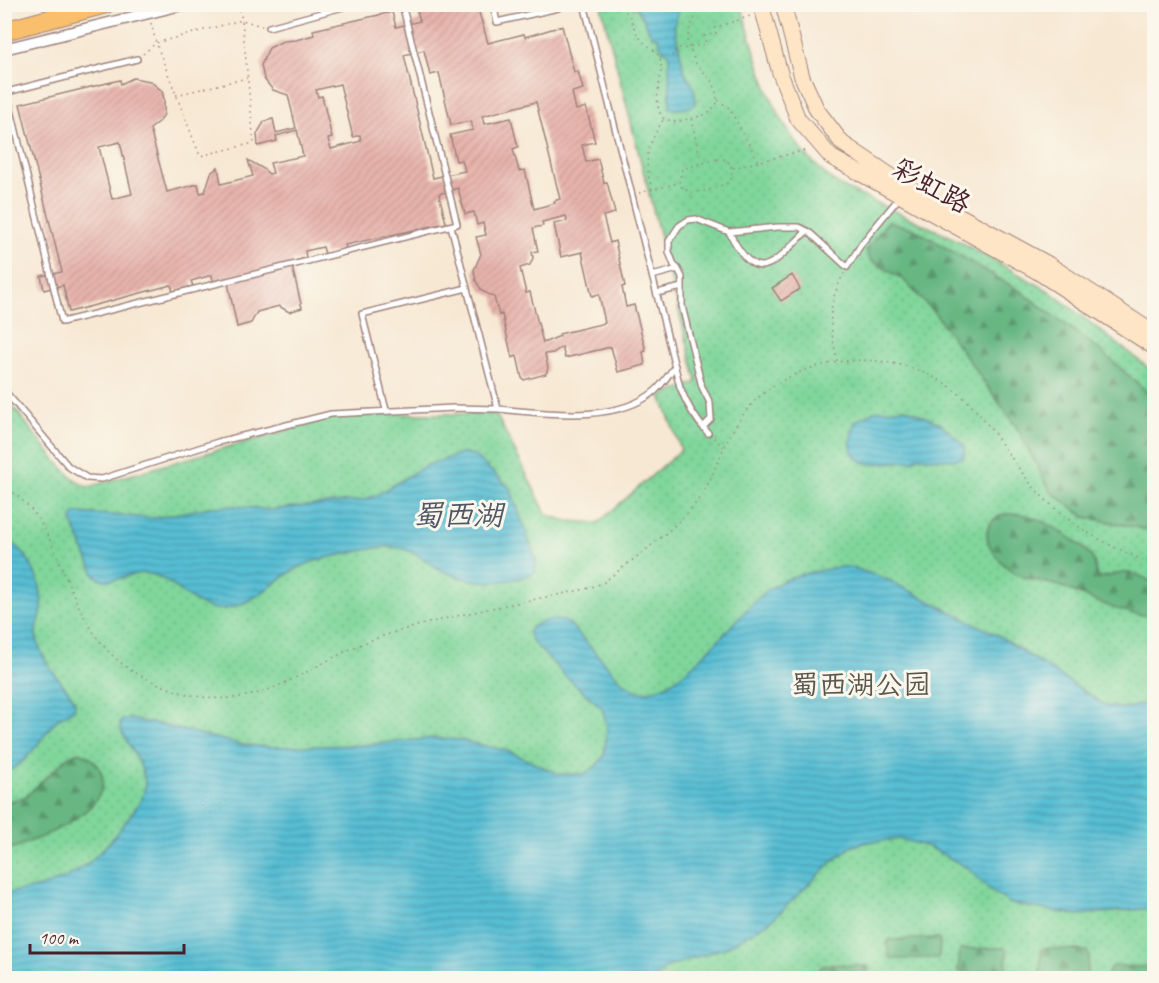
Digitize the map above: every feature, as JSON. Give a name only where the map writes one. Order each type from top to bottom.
[{"type":"main road","points":[[4,31],[106,4]]},
{"type":"main road","name":"彩虹路","points":[[783,4],[802,76],[817,110],[842,143],[909,188],[1047,264],[1155,333]]},
{"type":"main road","name":"彩虹路","points":[[762,8],[780,73],[798,119],[831,157],[1038,272],[1155,347]]},
{"type":"street","points":[[4,49],[185,4]]},
{"type":"lane","points":[[269,27],[354,4]]},
{"type":"lane","points":[[4,81],[62,322],[457,224],[402,4]]},
{"type":"lane","points":[[492,4],[497,22],[558,8]]},
{"type":"lane","points":[[584,4],[675,366],[688,408],[708,433]]},
{"type":"lane","points":[[7,92],[138,59]]},
{"type":"lane","points":[[703,427],[711,419],[712,410],[702,387],[682,306],[682,277],[671,260],[669,241],[675,230],[684,222],[692,219],[700,219],[729,232],[795,226],[807,231],[847,267],[862,243],[900,196]]},
{"type":"lane","points":[[451,226],[498,408]]},
{"type":"lane","points":[[729,232],[738,250],[748,261],[754,265],[764,266],[777,260],[807,231]]},
{"type":"lane","points":[[652,276],[678,269]]},
{"type":"lane","points":[[657,293],[682,286]]},
{"type":"lane","points":[[386,410],[362,314],[467,288]]},
{"type":"lane","points":[[4,390],[69,467],[92,480],[130,471],[218,442],[331,414],[386,410],[498,408],[577,415],[621,407],[637,402],[656,390],[675,366]]},
{"type":"path","points":[[148,14],[156,43],[200,156],[254,143],[242,20],[238,4]]},
{"type":"path","points":[[616,4],[630,15],[636,33],[660,57],[657,99],[660,114],[664,119],[676,122],[708,114],[718,102],[714,84],[695,62],[687,41],[690,27],[702,4]]},
{"type":"path","points":[[660,57],[672,56],[678,47],[682,49],[706,44],[704,36],[716,33],[714,28],[762,8]]},
{"type":"path","points":[[138,59],[156,43],[242,20],[269,27]]},
{"type":"path","points":[[176,95],[248,78]]},
{"type":"path","points":[[717,100],[729,108],[759,162]]},
{"type":"path","points":[[691,118],[701,162]]},
{"type":"path","points":[[652,190],[648,175],[647,152],[650,141],[664,119]]},
{"type":"path","points":[[733,168],[821,146]]},
{"type":"path","points":[[723,159],[729,162],[733,168],[730,181],[718,187],[690,193],[682,189],[679,183],[682,169],[701,162],[723,159]]},
{"type":"path","points":[[632,195],[679,183]]},
{"type":"path","points":[[837,361],[830,306],[847,267]]},
{"type":"path","points":[[4,484],[24,501],[39,521],[81,615],[113,656],[152,682],[180,693],[212,698],[244,697],[268,691],[381,637],[475,611],[586,590],[603,583],[688,512],[701,496],[715,472],[724,448],[748,407],[764,392],[793,374],[837,361],[866,360],[897,364],[927,374],[948,386],[966,400],[985,422],[1028,480],[1049,503],[1084,531],[1155,565]]},
{"type":"path","points":[[708,433],[724,448]]},
{"type":"green space","name":"蜀西湖公园","points":[[601,5],[741,5],[756,57],[774,105],[800,148],[818,168],[840,186],[957,240],[1049,291],[1154,372],[1154,978],[5,978],[4,395],[56,461],[88,487],[326,419],[354,414],[496,414],[547,515],[568,521],[598,523],[681,450],[661,396],[697,382]]},
{"type":"green space","points":[[888,221],[914,229],[1020,291],[1100,350],[1154,398],[1154,531],[1085,517],[1050,491],[1017,428],[937,316],[903,279],[870,260],[866,250]]},
{"type":"green space","points":[[1019,514],[1048,524],[1079,545],[1093,559],[1098,577],[1130,573],[1154,583],[1154,614],[1122,611],[1063,587],[1026,578],[1009,569],[993,552],[987,538],[987,531],[991,523],[999,516]]},
{"type":"green space","points":[[78,752],[92,759],[101,772],[102,787],[96,800],[84,812],[51,833],[5,851],[5,803],[26,796],[68,757]]},
{"type":"green space","points":[[937,938],[940,942],[937,958],[894,959],[889,957],[887,943],[889,940]]},
{"type":"green space","points":[[1004,948],[1007,951],[1006,975],[958,971],[960,949]]},
{"type":"green space","points":[[1046,948],[1087,951],[1089,956],[1086,978],[1040,976],[1041,952]]},
{"type":"green space","points":[[831,964],[867,966],[869,967],[867,978],[820,978],[820,968]]},
{"type":"green space","points":[[1113,966],[1154,967],[1154,978],[1108,978],[1109,969]]},
{"type":"water","points":[[634,5],[681,5],[674,25],[684,70],[694,88],[696,103],[691,107],[670,108],[669,54],[661,47],[658,37],[652,36]]},
{"type":"water","points":[[905,408],[941,424],[965,446],[964,457],[954,460],[917,457],[913,461],[874,464],[857,458],[851,448],[851,435],[855,422],[874,411]]},
{"type":"water","name":"蜀西湖","points":[[463,453],[476,457],[510,488],[536,560],[535,572],[532,574],[495,582],[471,580],[447,573],[405,549],[377,548],[326,558],[305,565],[250,600],[240,605],[218,609],[199,603],[155,575],[139,573],[111,580],[99,578],[94,574],[72,522],[73,516],[77,513],[155,518],[211,507],[236,506],[270,510],[363,500],[377,495],[425,466]]},
{"type":"water","points":[[5,541],[21,551],[33,568],[42,599],[36,632],[38,645],[75,703],[74,709],[57,720],[27,758],[5,772]]},
{"type":"water","points":[[839,567],[851,567],[884,578],[999,636],[1105,705],[1123,708],[1154,701],[1154,908],[1077,915],[1011,904],[992,892],[968,868],[929,847],[901,839],[866,842],[851,847],[834,860],[771,921],[727,947],[667,967],[656,978],[5,978],[5,893],[44,886],[60,880],[89,863],[114,837],[141,799],[145,789],[144,777],[121,730],[122,720],[130,719],[162,725],[243,745],[274,747],[361,745],[434,738],[460,740],[508,751],[558,774],[584,774],[596,766],[604,756],[607,726],[602,708],[565,676],[533,642],[528,633],[532,627],[550,620],[569,623],[620,680],[639,691],[655,690],[673,681],[690,668],[769,589],[794,577]]},
{"type":"building","points":[[415,4],[484,4],[485,8],[478,9],[488,43],[524,34],[525,37],[562,26],[574,72],[578,71],[583,89],[572,92],[576,110],[586,107],[595,142],[582,145],[586,162],[598,159],[604,183],[607,182],[615,213],[603,216],[610,243],[615,241],[625,286],[622,287],[626,307],[634,305],[646,351],[643,352],[645,365],[618,372],[611,347],[565,358],[562,347],[553,353],[545,354],[548,368],[546,374],[524,380],[517,356],[512,358],[502,314],[499,315],[494,297],[482,291],[476,281],[474,270],[481,254],[476,237],[486,235],[483,223],[477,225],[474,212],[465,214],[458,188],[439,194],[446,223],[345,245],[346,249],[325,254],[323,247],[305,251],[306,258],[291,262],[302,308],[289,312],[279,306],[257,312],[251,323],[237,327],[227,278],[213,281],[212,275],[191,281],[193,286],[173,291],[171,285],[69,312],[63,285],[44,290],[41,276],[62,272],[20,104],[120,80],[121,84],[133,78],[150,81],[162,91],[164,99],[164,114],[160,121],[150,129],[167,192],[198,184],[200,193],[205,192],[211,173],[218,167],[221,184],[253,176],[248,160],[269,174],[273,173],[270,163],[303,156],[297,130],[276,136],[277,141],[258,146],[257,134],[264,122],[273,119],[276,133],[296,128],[288,95],[273,90],[264,79],[261,65],[269,48],[283,41],[314,35],[313,30],[392,12],[396,27],[420,21]],"holes":[[[424,50],[430,75],[439,73],[451,125],[471,121],[473,130],[450,135],[456,161],[462,160],[465,171],[433,178],[404,55]],[[340,84],[353,137],[360,135],[361,141],[331,149],[328,139],[332,138],[322,96],[318,97],[316,90]],[[536,102],[560,199],[554,201],[555,203],[534,209],[525,170],[519,171],[513,149],[518,147],[511,118],[484,124],[482,116]],[[120,142],[132,194],[112,199],[99,147]],[[566,216],[567,221],[554,224],[561,257],[582,252],[592,296],[599,294],[605,323],[559,334],[560,336],[543,343],[530,292],[526,293],[520,268],[530,265],[533,258],[532,252],[538,251],[533,228],[543,226],[542,222]]]},
{"type":"building","points":[[792,275],[800,289],[781,301],[772,288]]}]
